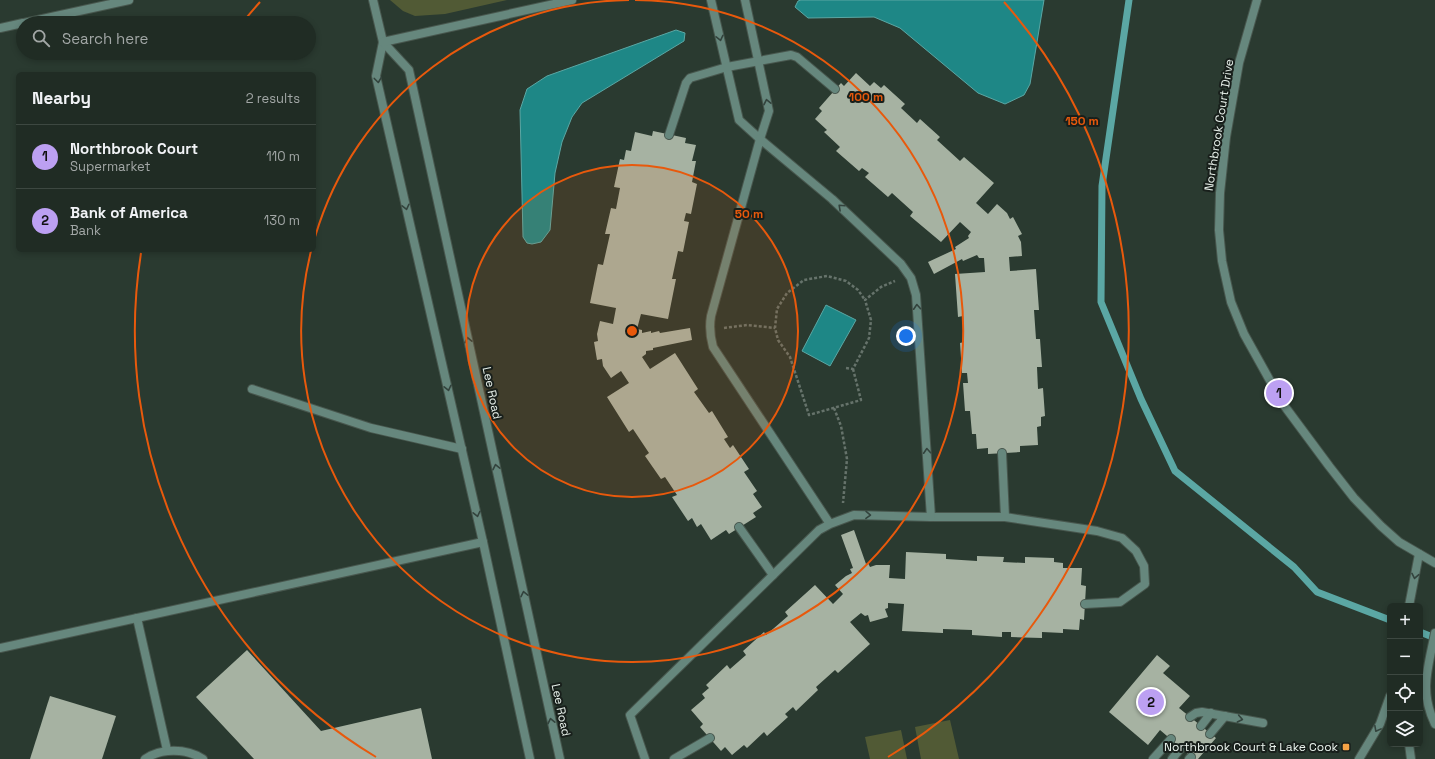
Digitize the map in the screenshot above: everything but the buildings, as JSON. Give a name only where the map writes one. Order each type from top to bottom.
[{"type":"street","points":[[55,16],[129,0]]},
{"type":"street","name":"Lee Road","points":[[373,0],[383,42],[376,76],[483,542],[530,759]]},
{"type":"street","points":[[383,42],[572,0]]},
{"type":"street","points":[[711,0],[739,120],[832,199],[901,264],[909,275],[916,295],[931,517]]},
{"type":"street","points":[[746,0],[769,111],[711,316],[709,330],[713,347],[830,524]]},
{"type":"street","name":"Northbrook Court Drive","points":[[1258,0],[1240,63],[1226,137],[1220,193],[1219,230],[1222,261],[1231,302],[1244,334],[1280,398],[1354,498],[1398,542],[1435,563]]},
{"type":"street","points":[[0,28],[16,25]]},
{"type":"street","name":"Lee Road","points":[[383,42],[409,70],[560,759]]},
{"type":"street","points":[[669,135],[686,83],[690,78],[727,67],[791,55],[797,57],[835,89]]},
{"type":"street","points":[[252,390],[371,428],[462,449]]},
{"type":"street","points":[[1002,453],[1005,517]]},
{"type":"street","points":[[644,759],[630,715],[819,530],[854,515],[1005,517],[1097,531],[1122,538],[1136,551],[1144,566],[1145,584],[1120,602],[1085,604]]},
{"type":"street","points":[[739,527],[773,575]]},
{"type":"street","points":[[0,648],[483,542]]},
{"type":"street","points":[[1410,602],[1419,554]]},
{"type":"street","points":[[136,618],[167,750]]},
{"type":"street","points":[[1435,633],[1426,683],[1426,699],[1430,714],[1435,724]]},
{"type":"street","points":[[1359,759],[1380,724],[1387,704]]},
{"type":"street","points":[[1190,717],[1196,713],[1211,713],[1263,723]]},
{"type":"street","points":[[1201,726],[1211,713]]},
{"type":"street","points":[[1210,734],[1225,716]]},
{"type":"street","points":[[674,759],[710,738]]},
{"type":"street","points":[[1153,759],[1170,739]]},
{"type":"street","points":[[1410,747],[1412,759]]},
{"type":"street","points":[[1172,759],[1181,748]]},
{"type":"street","points":[[145,759],[151,755],[167,750],[185,751],[203,759]]},
{"type":"path","points":[[865,300],[881,287],[909,275]]},
{"type":"path","points":[[827,276],[846,281],[858,290],[865,300],[871,320],[869,338],[853,369],[862,400],[809,415],[790,357],[778,340],[775,328],[777,309],[787,293],[804,280],[827,276]]},
{"type":"path","points":[[709,330],[747,325],[775,328]]},
{"type":"path","points":[[846,368],[853,369]]},
{"type":"path","points":[[834,408],[841,426],[846,459],[842,520]]},
{"type":"green space","points":[[390,0],[507,0],[445,14],[415,16],[403,11]]},
{"type":"green space","points":[[950,720],[959,759],[921,759],[915,727]]},
{"type":"green space","points":[[901,730],[907,759],[870,759],[865,737]]},
{"type":"water","points":[[1044,0],[1030,84],[1024,95],[1005,104],[978,93],[900,28],[874,17],[808,18],[795,7],[798,1]]},
{"type":"water","points":[[676,30],[685,33],[684,41],[582,103],[572,117],[562,142],[555,173],[550,230],[541,242],[532,244],[527,243],[523,237],[520,110],[527,89],[547,76]]},
{"type":"water","points":[[826,305],[856,320],[830,366],[802,351]]},
{"type":"waterway","points":[[1129,0],[1102,186],[1101,302],[1141,399],[1175,471],[1294,567],[1317,592],[1387,619]]},
{"type":"waterway","points":[[1423,633],[1435,638]]},
{"type":"place","name":"Northbrook Court","points":[[1279,393]]},
{"type":"place","name":"Bank of America","points":[[1151,702]]},
{"type":"place","name":"Northbrook Court & Lake Cook","points":[[1346,747]]}]
